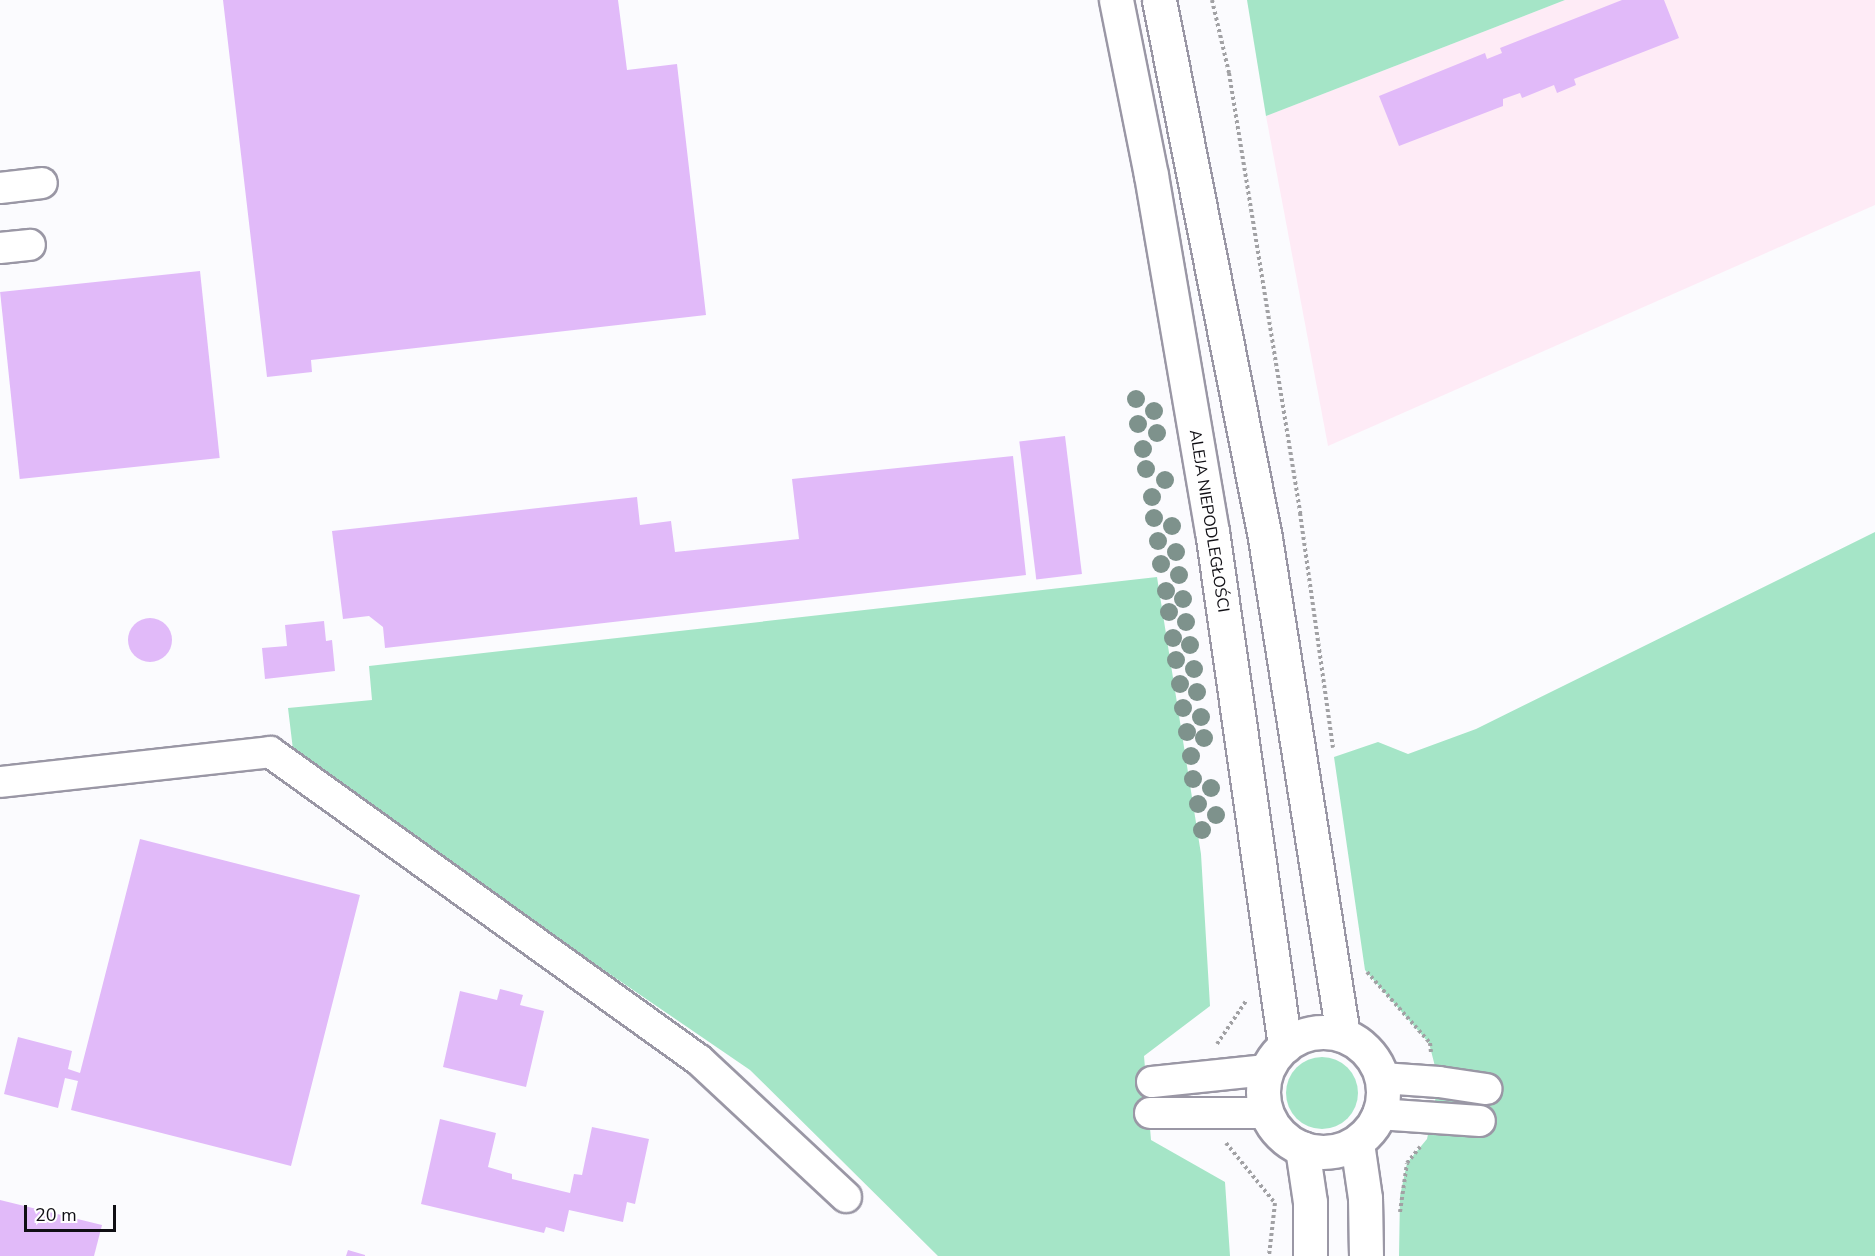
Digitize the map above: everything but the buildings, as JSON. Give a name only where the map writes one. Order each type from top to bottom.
[{"type":"main road","name":"ALEJA NIEPODLEGŁOŚCI","points":[[1116,0],[1151,175],[1210,520],[1275,1058]]},
{"type":"main road","points":[[1159,0],[1265,538],[1342,1035]]},
{"type":"main road","points":[[1324,1032],[1342,1035],[1362,1045],[1374,1060],[1382,1078],[1382,1097],[1378,1114],[1370,1131],[1357,1143],[1343,1150],[1323,1152],[1302,1148],[1286,1141],[1274,1128],[1266,1113],[1262,1093],[1275,1058],[1305,1034],[1324,1032]]},
{"type":"main road","points":[[1357,1143],[1365,1198],[1366,1256]]},
{"type":"main road","points":[[1302,1148],[1310,1202],[1310,1256]]},
{"type":"street","points":[[0,188],[42,183]]},
{"type":"street","points":[[0,248],[30,245]]},
{"type":"street","points":[[0,782],[270,752],[699,1060],[846,1197]]},
{"type":"street","points":[[1152,1082],[1275,1058]]},
{"type":"street","points":[[1382,1078],[1438,1082],[1486,1089]]},
{"type":"street","points":[[1150,1113],[1266,1113]]},
{"type":"street","points":[[1378,1114],[1480,1121]]},
{"type":"path","points":[[1212,0],[1231,85],[1300,513],[1334,756]]},
{"type":"path","points":[[1365,970],[1430,1043],[1438,1082]]},
{"type":"path","points":[[1400,1220],[1407,1163],[1427,1139],[1433,1116]]},
{"type":"shaded area","points":[[1565,0],[1875,0],[1875,205],[1328,446],[1266,116]]},
{"type":"green space","points":[[1247,0],[1565,0],[1266,116]]},
{"type":"green space","points":[[1875,532],[1875,1256],[1399,1256],[1400,1196],[1407,1163],[1427,1139],[1439,1082],[1429,1043],[1365,970],[1334,757],[1378,742],[1408,754],[1476,729]]},
{"type":"green space","points":[[1157,577],[1201,854],[1210,1006],[1144,1056],[1151,1140],[1225,1182],[1230,1256],[938,1256],[750,1070],[294,758],[288,708],[372,700],[369,666]]},
{"type":"green space","points":[[1322,1057],[1336,1060],[1348,1067],[1355,1079],[1358,1093],[1355,1107],[1348,1119],[1336,1126],[1322,1129],[1308,1126],[1296,1119],[1289,1107],[1286,1093],[1289,1079],[1296,1067],[1308,1060]]}]
